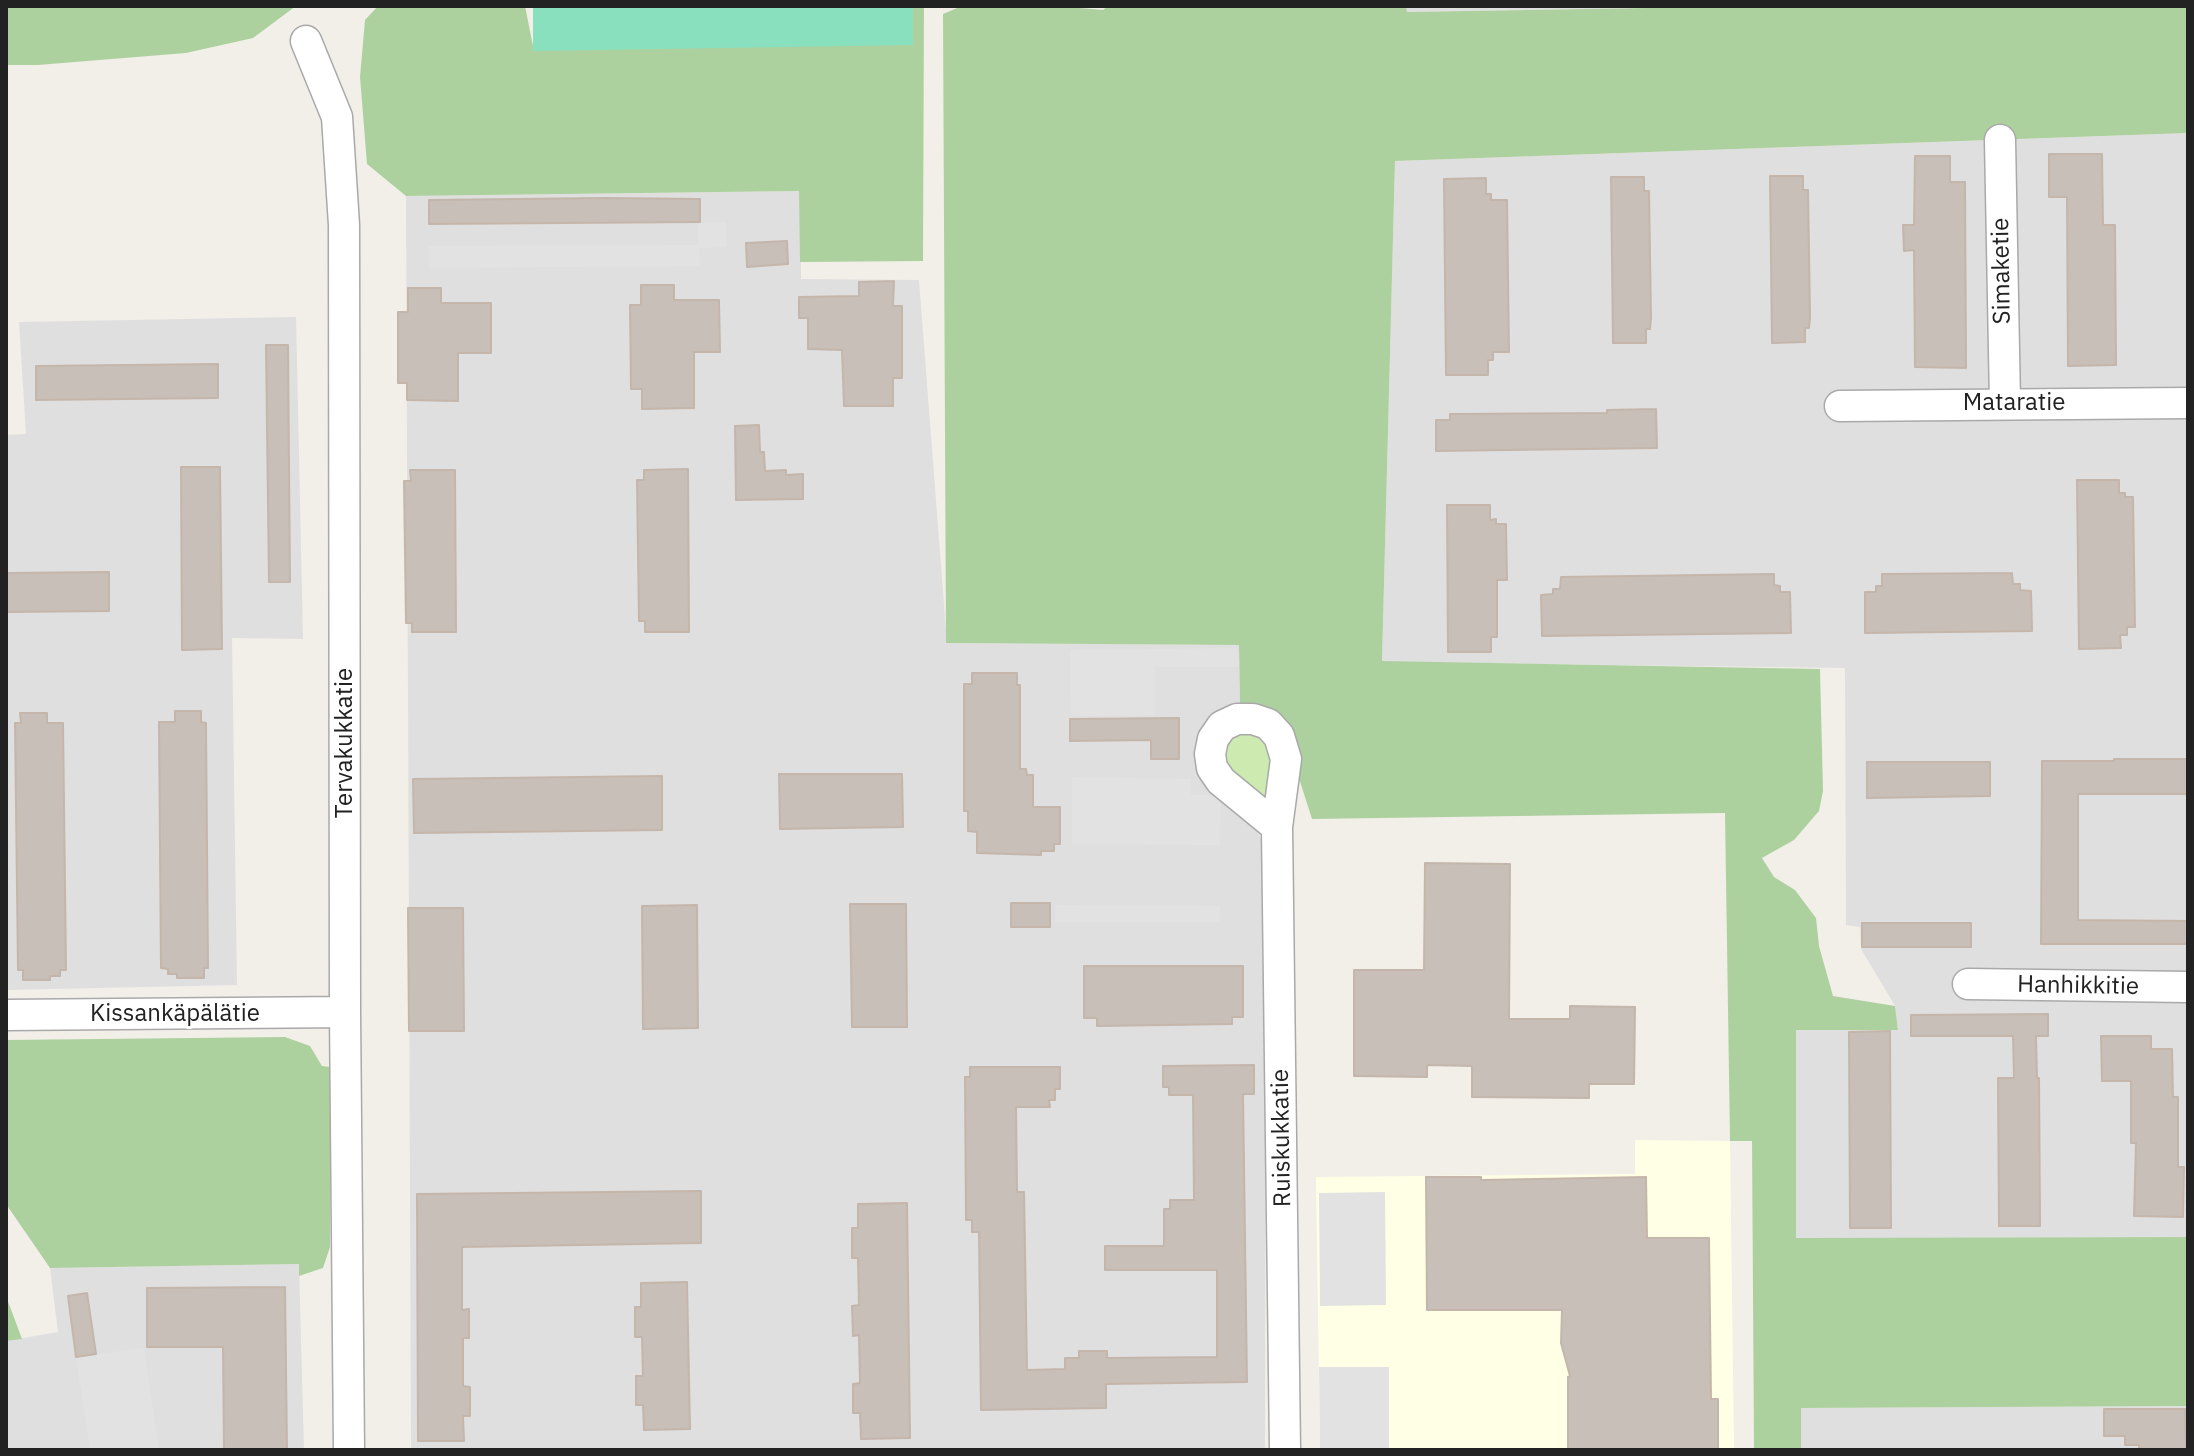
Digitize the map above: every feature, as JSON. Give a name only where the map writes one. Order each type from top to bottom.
[{"type":"street","name":"Tervakukkatie","points":[[306,41],[337,117],[344,225],[349,1450]]},
{"type":"street","name":"Simaketie","points":[[2000,140],[2005,403]]},
{"type":"street","name":"Mataratie","points":[[1840,406],[2188,403]]},
{"type":"street","name":"Ruiskukkatie","points":[[1277,827],[1285,1450]]},
{"type":"street","name":"Hanhikkitie","points":[[1968,984],[2188,987]]},
{"type":"street","name":"Kissankäpälätie","points":[[6,1015],[345,1012]]},
{"type":"shaded area","points":[[1406,6],[1766,6],[1406,12]]},
{"type":"shaded area","points":[[2188,133],[2188,1237],[1796,1239],[1796,1029],[1898,1029],[1895,1006],[1861,949],[1860,927],[1846,925],[1845,668],[1382,662],[1395,161]]},
{"type":"shaded area","points":[[800,191],[801,279],[919,280],[947,643],[1239,645],[1240,704],[1232,808],[1257,830],[1266,848],[1265,1450],[411,1450],[406,196]]},
{"type":"shaded area","points":[[726,222],[727,247],[699,248],[700,266],[429,268],[429,246],[698,245],[698,223]]},
{"type":"shaded area","points":[[296,317],[303,639],[232,638],[237,985],[6,990],[6,435],[26,434],[19,322]]},
{"type":"shaded area","points":[[1238,648],[1239,667],[1155,667],[1155,715],[1071,716],[1070,650]]},
{"type":"shaded area","points":[[1072,777],[1191,779],[1191,795],[1221,795],[1220,845],[1072,844]]},
{"type":"shaded area","points":[[1055,905],[1220,906],[1220,922],[1055,922]]},
{"type":"shaded area","points":[[1635,1140],[1730,1141],[1734,1450],[1320,1450],[1316,1177],[1635,1174]]},
{"type":"shaded area","points":[[1385,1192],[1386,1305],[1320,1306],[1319,1193]]},
{"type":"shaded area","points":[[299,1264],[304,1450],[6,1450],[6,1341],[58,1332],[50,1268]]},
{"type":"shaded area","points":[[144,1348],[159,1450],[90,1450],[76,1357]]},
{"type":"shaded area","points":[[1319,1367],[1389,1367],[1389,1450],[1320,1450]]},
{"type":"shaded area","points":[[2188,1406],[2188,1450],[1801,1450],[1800,1408]]},
{"type":"green space","points":[[6,6],[296,6],[253,38],[186,53],[6,65]]},
{"type":"green space","points":[[378,6],[525,6],[534,51],[786,6],[924,6],[923,261],[800,262],[799,191],[406,196],[367,164],[360,77],[365,20]]},
{"type":"green space","points":[[533,6],[913,6],[913,45],[533,51]]},
{"type":"green space","points":[[962,6],[1057,6],[1103,10],[1108,6],[1406,6],[1407,12],[1766,6],[2188,6],[2188,133],[1395,161],[1382,661],[1820,669],[1823,791],[1819,811],[1794,840],[1762,858],[1774,877],[1795,890],[1816,918],[1819,946],[1833,996],[1895,1006],[1898,1030],[1796,1030],[1796,1238],[2188,1237],[2188,1406],[1801,1408],[1801,1450],[1754,1450],[1752,1141],[1730,1141],[1725,813],[1312,819],[1296,769],[1240,704],[1239,645],[946,643],[943,14]]},
{"type":"green space","points":[[1238,732],[1255,734],[1271,753],[1268,800],[1228,771],[1223,758],[1228,740]]},
{"type":"green space","points":[[285,1037],[310,1046],[322,1066],[331,1067],[330,1247],[323,1268],[299,1276],[299,1264],[50,1268],[6,1204],[6,1040]]},
{"type":"green space","points":[[6,1296],[22,1339],[6,1341]]},
{"type":"building","points":[[2049,154],[2102,154],[2103,225],[2115,225],[2116,365],[2068,366],[2067,197],[2049,197]]},
{"type":"building","points":[[1915,156],[1950,156],[1950,182],[1965,182],[1966,368],[1915,367],[1914,250],[1904,251],[1903,225],[1914,225]]},
{"type":"building","points":[[1770,176],[1803,176],[1803,190],[1808,190],[1810,317],[1809,328],[1805,328],[1805,342],[1772,343]]},
{"type":"building","points":[[1611,177],[1644,177],[1644,191],[1649,191],[1651,318],[1650,329],[1646,329],[1646,343],[1613,343]]},
{"type":"building","points":[[1486,178],[1486,194],[1491,194],[1491,200],[1507,200],[1509,352],[1493,352],[1493,360],[1488,360],[1488,375],[1446,375],[1444,179]]},
{"type":"building","points":[[700,199],[700,222],[429,224],[429,200]]},
{"type":"building","points":[[787,241],[788,264],[747,267],[746,243]]},
{"type":"building","points":[[894,281],[893,306],[902,306],[902,378],[893,378],[893,406],[844,406],[842,350],[808,349],[808,318],[799,318],[799,297],[859,296],[859,282]]},
{"type":"building","points":[[641,285],[674,285],[674,300],[719,300],[720,352],[694,352],[694,408],[642,409],[642,389],[631,389],[630,305],[641,305]]},
{"type":"building","points":[[408,288],[441,288],[441,303],[491,303],[491,353],[458,353],[458,401],[407,400],[407,383],[398,383],[398,312],[408,312]]},
{"type":"building","points":[[266,345],[288,345],[290,582],[269,582]]},
{"type":"building","points":[[218,364],[218,398],[36,400],[36,366]]},
{"type":"building","points":[[1656,409],[1657,448],[1436,451],[1436,420],[1450,420],[1450,414],[1607,413],[1607,410]]},
{"type":"building","points":[[759,425],[760,452],[764,452],[765,471],[786,470],[786,475],[803,474],[803,499],[736,500],[735,426]]},
{"type":"building","points":[[181,467],[220,467],[222,649],[182,650]]},
{"type":"building","points":[[688,469],[689,632],[645,632],[645,621],[639,621],[637,480],[644,480],[644,470]]},
{"type":"building","points":[[410,470],[455,470],[456,632],[412,632],[412,623],[406,623],[404,481],[411,481]]},
{"type":"building","points":[[2077,480],[2119,480],[2119,493],[2133,497],[2135,627],[2127,627],[2127,635],[2120,635],[2121,648],[2079,649]]},
{"type":"building","points":[[1447,505],[1490,505],[1490,520],[1496,519],[1496,524],[1506,524],[1507,580],[1497,580],[1497,637],[1491,637],[1491,652],[1448,652]]},
{"type":"building","points":[[109,572],[109,611],[6,612],[6,573]]},
{"type":"building","points":[[2012,573],[2013,584],[2020,584],[2020,590],[2031,591],[2032,631],[1865,633],[1865,592],[1876,592],[1876,586],[1882,586],[1882,574]]},
{"type":"building","points":[[1774,574],[1774,585],[1780,586],[1780,592],[1790,592],[1791,633],[1542,636],[1541,595],[1553,594],[1553,589],[1560,589],[1561,577]]},
{"type":"building","points":[[972,673],[1017,673],[1017,685],[1020,685],[1020,769],[1026,769],[1027,775],[1033,775],[1033,807],[1060,807],[1060,844],[1054,844],[1054,851],[1041,851],[1041,855],[977,853],[977,832],[968,831],[968,811],[964,811],[964,684],[972,684]]},
{"type":"building","points":[[175,711],[201,711],[201,722],[206,723],[208,968],[204,968],[204,978],[177,978],[177,974],[168,974],[168,969],[161,968],[159,722],[175,722]]},
{"type":"building","points":[[20,713],[47,713],[47,723],[63,723],[66,970],[60,970],[60,976],[50,976],[50,980],[23,980],[23,970],[18,970],[15,723],[21,723]]},
{"type":"building","points":[[1179,718],[1179,759],[1151,759],[1151,740],[1070,741],[1070,719]]},
{"type":"building","points":[[2188,759],[2188,794],[2078,794],[2078,920],[2188,921],[2188,944],[2041,944],[2042,761]]},
{"type":"building","points":[[1867,762],[1990,762],[1990,796],[1867,798]]},
{"type":"building","points":[[779,774],[902,774],[903,827],[780,829]]},
{"type":"building","points":[[662,776],[662,830],[414,833],[413,779]]},
{"type":"building","points":[[1425,863],[1510,864],[1509,1019],[1570,1019],[1570,1006],[1635,1007],[1634,1084],[1589,1084],[1589,1098],[1472,1097],[1472,1066],[1427,1065],[1427,1077],[1354,1076],[1354,970],[1424,970]]},
{"type":"building","points":[[1011,903],[1050,903],[1050,927],[1011,927]]},
{"type":"building","points":[[850,904],[906,904],[907,1027],[852,1027]]},
{"type":"building","points":[[697,905],[698,1028],[643,1029],[642,906]]},
{"type":"building","points":[[408,908],[463,908],[464,1031],[409,1031]]},
{"type":"building","points":[[1862,923],[1971,923],[1971,947],[1862,947]]},
{"type":"building","points":[[1084,966],[1243,966],[1243,1017],[1232,1017],[1232,1024],[1097,1026],[1097,1018],[1084,1018]]},
{"type":"building","points":[[2048,1014],[2048,1036],[2036,1036],[2040,1226],[1999,1226],[1998,1078],[2014,1078],[2013,1036],[1911,1036],[1911,1015]]},
{"type":"building","points":[[1890,1031],[1891,1228],[1850,1228],[1849,1032]]},
{"type":"building","points":[[2101,1036],[2151,1036],[2151,1049],[2172,1049],[2173,1097],[2178,1097],[2178,1167],[2184,1167],[2183,1217],[2134,1216],[2136,1143],[2131,1143],[2131,1081],[2102,1081]]},
{"type":"building","points":[[1254,1065],[1254,1094],[1243,1094],[1247,1382],[1106,1384],[1106,1408],[981,1410],[979,1232],[972,1232],[972,1220],[966,1220],[965,1077],[970,1077],[970,1067],[1060,1067],[1060,1089],[1055,1089],[1055,1100],[1049,1100],[1050,1107],[1016,1107],[1017,1192],[1024,1192],[1027,1370],[1065,1369],[1065,1358],[1079,1358],[1079,1351],[1107,1351],[1107,1358],[1217,1357],[1217,1270],[1105,1270],[1105,1246],[1164,1246],[1164,1209],[1170,1209],[1170,1200],[1194,1200],[1193,1095],[1169,1095],[1169,1087],[1163,1087],[1163,1066]]},
{"type":"building","points":[[1426,1177],[1481,1177],[1481,1180],[1646,1177],[1647,1238],[1709,1238],[1711,1399],[1718,1399],[1718,1450],[1568,1450],[1570,1376],[1561,1343],[1562,1310],[1427,1310]]},
{"type":"building","points":[[701,1191],[701,1243],[462,1247],[462,1310],[469,1309],[469,1338],[463,1338],[463,1386],[470,1387],[470,1416],[463,1416],[464,1441],[418,1441],[417,1194]]},
{"type":"building","points":[[907,1203],[910,1438],[861,1439],[860,1413],[853,1413],[853,1384],[860,1383],[859,1335],[853,1336],[852,1306],[859,1305],[858,1258],[852,1258],[852,1228],[858,1228],[858,1204]]},
{"type":"building","points":[[687,1282],[690,1429],[644,1430],[643,1405],[636,1405],[636,1376],[643,1376],[642,1337],[635,1337],[635,1307],[641,1307],[641,1283]]},
{"type":"building","points":[[285,1287],[287,1450],[224,1450],[223,1347],[147,1347],[147,1288]]},
{"type":"building","points":[[87,1293],[96,1354],[76,1357],[68,1296]]},
{"type":"building","points":[[2104,1409],[2185,1409],[2186,1450],[2139,1450],[2139,1445],[2125,1445],[2125,1436],[2104,1436]]}]
